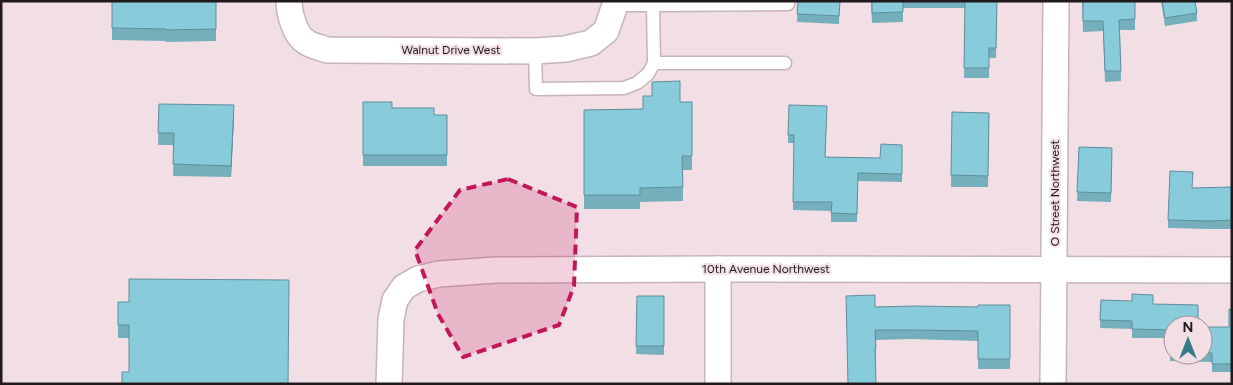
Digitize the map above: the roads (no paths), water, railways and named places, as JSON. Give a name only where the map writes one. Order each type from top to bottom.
[{"type":"street","name":"Walnut Drive West","points":[[289,1],[294,27],[304,41],[327,50],[535,51],[565,49],[591,43],[606,31],[615,3]]},
{"type":"street","name":"O Street Northwest","points":[[1053,384],[1056,1]]},
{"type":"street","points":[[718,269],[718,384]]},
{"type":"street","name":"10th Avenue Northwest","points":[[388,384],[391,319],[395,300],[404,287],[418,279],[439,274],[496,270],[1232,270]]},
{"type":"lane","points":[[615,3],[653,5],[788,4]]},
{"type":"lane","points":[[535,51],[536,89],[624,88],[637,83],[648,74],[654,63],[653,5]]},
{"type":"lane","points":[[654,63],[785,63]]}]
